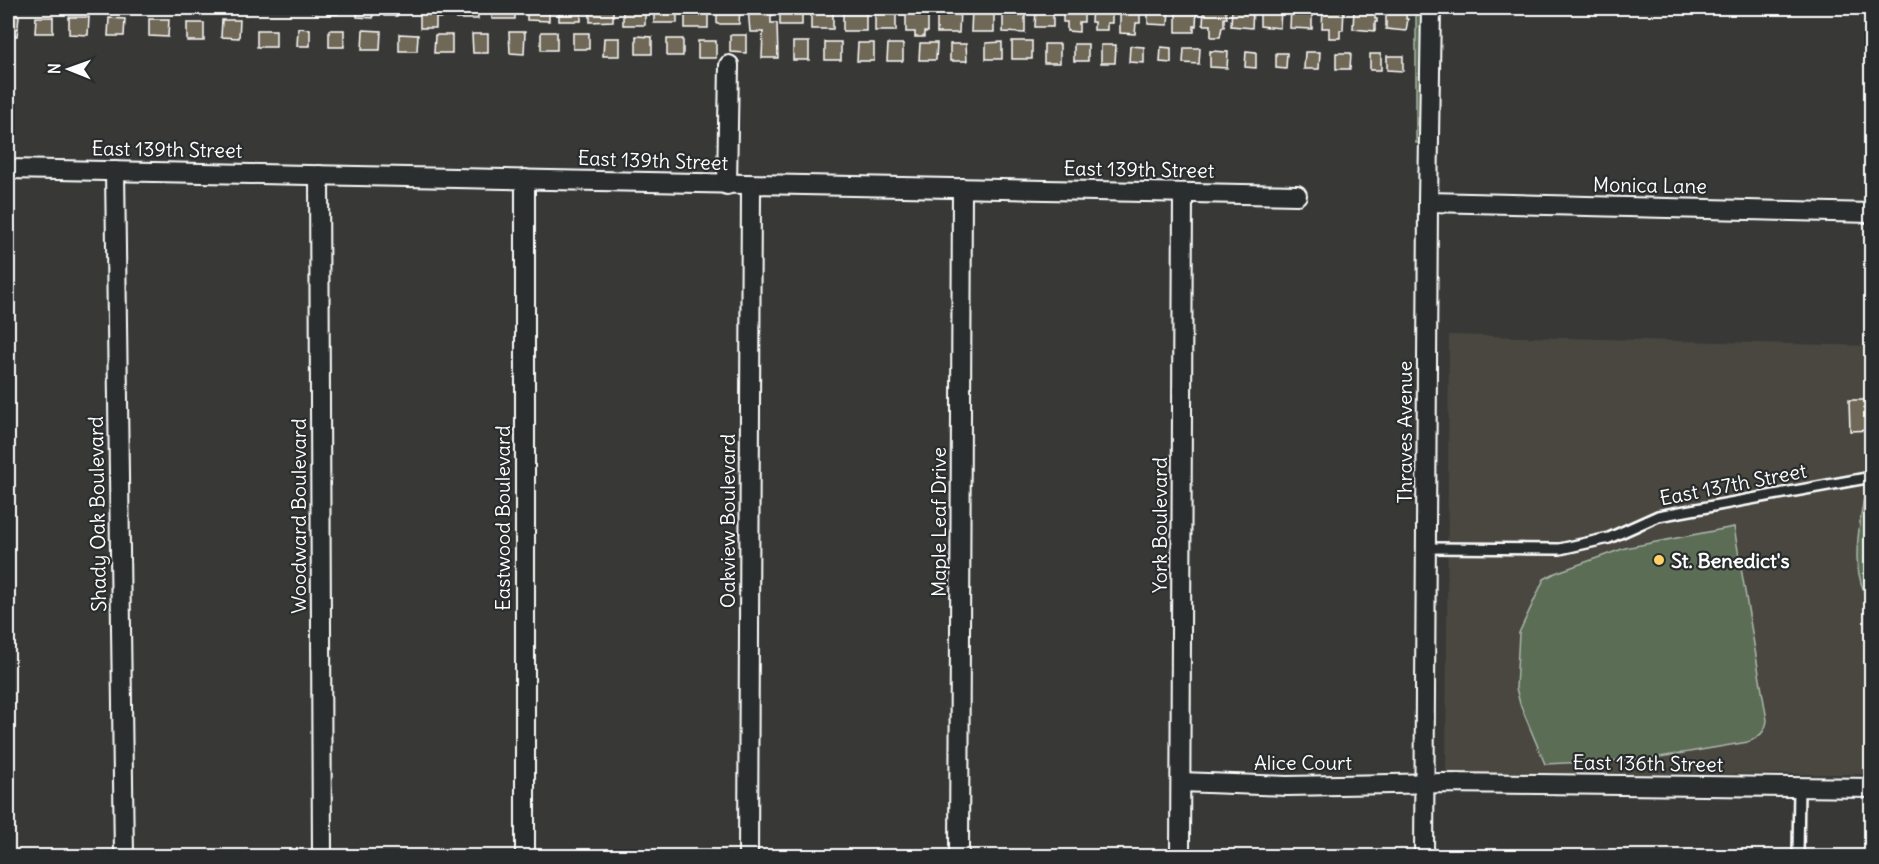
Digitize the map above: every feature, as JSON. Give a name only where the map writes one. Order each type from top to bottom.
[{"type":"street","name":"Thraves Avenue","points":[[1424,856],[1431,8]]},
{"type":"street","points":[[727,185],[729,65]]},
{"type":"street","name":"East 139th Street","points":[[8,169],[525,179],[751,186],[1297,195]]},
{"type":"street","name":"Shady Oak Boulevard","points":[[115,171],[124,856]]},
{"type":"street","name":"Woodward Boulevard","points":[[319,175],[322,856]]},
{"type":"street","name":"Eastwood Boulevard","points":[[525,179],[525,856]]},
{"type":"street","name":"Oakview Boulevard","points":[[747,856],[751,186]]},
{"type":"street","name":"Maple Leaf Drive","points":[[959,856],[962,188]]},
{"type":"street","name":"York Boulevard","points":[[1180,856],[1183,193]]},
{"type":"street","name":"Monica Lane","points":[[1428,202],[1872,213]]},
{"type":"street","name":"Alice Court","points":[[1181,782],[1287,786],[1424,784]]},
{"type":"street","name":"East 136th Street","points":[[1424,784],[1872,788]]},
{"type":"lane","name":"East 137th Street","points":[[1426,548],[1560,549],[1609,538],[1658,516],[1872,477]]},
{"type":"lane","points":[[1798,856],[1799,787]]},
{"type":"shaded area","name":"St. Benedict's","points":[[1449,335],[1871,346],[1871,774],[1446,774]]},
{"type":"green space","points":[[1416,8],[1422,8],[1420,143],[1416,143]]},
{"type":"green space","points":[[1872,495],[1871,606],[1860,579],[1857,552],[1864,497]]},
{"type":"green space","points":[[1734,527],[1767,720],[1763,731],[1748,742],[1648,759],[1545,764],[1520,704],[1516,688],[1519,633],[1544,579],[1625,548]]},
{"type":"building","points":[[328,8],[338,8],[338,14],[328,14]]},
{"type":"building","points":[[345,8],[373,8],[373,18],[357,17],[357,10]]},
{"type":"building","points":[[382,8],[410,8],[410,13],[384,16]]},
{"type":"building","points":[[420,8],[443,8],[443,18],[436,18],[436,28],[420,28]]},
{"type":"building","points":[[456,8],[478,8],[478,19],[456,19]]},
{"type":"building","points":[[492,8],[515,8],[515,19],[492,19]]},
{"type":"building","points":[[527,8],[549,8],[549,21],[527,20]]},
{"type":"building","points":[[559,8],[581,8],[581,21],[559,21]]},
{"type":"building","points":[[590,8],[613,8],[613,21],[590,22]]},
{"type":"building","points":[[623,8],[645,8],[645,25],[623,25]]},
{"type":"building","points":[[654,8],[677,8],[677,23],[654,23]]},
{"type":"building","points":[[685,8],[708,8],[708,28],[685,28]]},
{"type":"building","points":[[717,8],[740,8],[739,24],[717,24]]},
{"type":"building","points":[[748,8],[771,8],[773,15],[771,15],[771,23],[777,23],[778,58],[762,58],[763,32],[750,32]]},
{"type":"building","points":[[780,8],[802,8],[802,25],[780,25]]},
{"type":"building","points":[[811,8],[833,8],[833,29],[811,29]]},
{"type":"building","points":[[843,8],[866,8],[866,31],[843,31]]},
{"type":"building","points":[[875,8],[896,8],[896,31],[875,31]]},
{"type":"building","points":[[906,8],[928,8],[928,32],[924,32],[924,37],[915,37],[915,32],[906,32]]},
{"type":"building","points":[[937,8],[960,8],[959,33],[937,33]]},
{"type":"building","points":[[972,8],[994,8],[994,32],[971,32]]},
{"type":"building","points":[[1003,8],[1025,8],[1025,33],[1003,32]]},
{"type":"building","points":[[1036,8],[1053,8],[1053,27],[1035,27]]},
{"type":"building","points":[[1063,8],[1084,8],[1084,22],[1079,22],[1079,32],[1067,31],[1067,22],[1063,22]]},
{"type":"building","points":[[1092,8],[1112,8],[1112,23],[1107,23],[1107,30],[1094,30],[1094,22],[1091,22]]},
{"type":"building","points":[[1120,8],[1140,8],[1140,23],[1136,23],[1135,34],[1120,33]]},
{"type":"building","points":[[1148,8],[1169,8],[1168,25],[1148,24]]},
{"type":"building","points":[[1176,8],[1197,8],[1194,32],[1176,32]]},
{"type":"building","points":[[1204,8],[1225,8],[1227,18],[1224,18],[1224,27],[1222,27],[1220,37],[1211,37],[1211,25],[1203,25]]},
{"type":"building","points":[[1232,8],[1253,8],[1252,28],[1231,26]]},
{"type":"building","points":[[1260,8],[1281,8],[1280,28],[1260,26]]},
{"type":"building","points":[[1291,8],[1312,8],[1312,29],[1290,28]]},
{"type":"building","points":[[1323,8],[1344,8],[1343,30],[1340,30],[1340,38],[1329,38],[1329,28],[1322,28]]},
{"type":"building","points":[[1394,8],[1407,8],[1406,31],[1386,29],[1386,10],[1394,10]]},
{"type":"building","points":[[1354,9],[1375,9],[1377,22],[1375,22],[1375,31],[1353,29]]},
{"type":"building","points":[[8,16],[19,16],[17,36],[8,36]]},
{"type":"building","points":[[36,17],[53,17],[53,33],[35,33]]},
{"type":"building","points":[[69,17],[89,17],[88,35],[69,34]]},
{"type":"building","points":[[109,18],[125,19],[124,36],[108,36]]},
{"type":"building","points":[[149,19],[169,19],[168,37],[149,36]]},
{"type":"building","points":[[222,20],[240,20],[239,38],[221,37]]},
{"type":"building","points":[[187,23],[204,23],[204,41],[187,41]]},
{"type":"building","points":[[298,28],[310,29],[310,46],[297,46]]},
{"type":"building","points":[[257,30],[276,30],[276,47],[257,47]]},
{"type":"building","points":[[329,30],[344,30],[344,47],[329,47]]},
{"type":"building","points":[[363,30],[381,31],[380,50],[362,50]]},
{"type":"building","points":[[509,32],[525,32],[524,54],[510,53]]},
{"type":"building","points":[[541,32],[557,32],[557,50],[541,50]]},
{"type":"building","points":[[573,33],[589,33],[589,49],[573,49]]},
{"type":"building","points":[[399,34],[418,35],[417,51],[399,51]]},
{"type":"building","points":[[472,34],[488,34],[488,53],[473,53]]},
{"type":"building","points":[[435,35],[452,35],[452,53],[434,53]]},
{"type":"building","points":[[730,35],[746,35],[746,53],[730,52]]},
{"type":"building","points":[[636,36],[652,37],[652,54],[636,54]]},
{"type":"building","points":[[604,38],[620,38],[620,56],[603,56]]},
{"type":"building","points":[[667,39],[683,39],[683,56],[667,56]]},
{"type":"building","points":[[698,41],[716,41],[716,58],[698,58]]},
{"type":"building","points":[[1012,41],[1032,41],[1032,59],[1012,59]]},
{"type":"building","points":[[793,42],[809,42],[809,60],[793,60]]},
{"type":"building","points":[[825,42],[841,42],[841,60],[825,60]]},
{"type":"building","points":[[1002,42],[1002,59],[986,59],[986,43]]},
{"type":"building","points":[[858,43],[874,43],[874,61],[857,61]]},
{"type":"building","points":[[920,43],[937,43],[936,60],[919,60]]},
{"type":"building","points":[[888,44],[903,44],[903,61],[887,61]]},
{"type":"building","points":[[950,44],[966,44],[967,61],[950,61]]},
{"type":"building","points":[[1044,44],[1060,44],[1060,63],[1044,63]]},
{"type":"building","points":[[1074,44],[1088,44],[1088,61],[1074,61]]},
{"type":"building","points":[[1101,45],[1116,45],[1115,63],[1101,63]]},
{"type":"building","points":[[1130,46],[1144,47],[1144,63],[1129,62]]},
{"type":"building","points":[[1161,47],[1171,48],[1171,63],[1160,62]]},
{"type":"building","points":[[1184,48],[1200,48],[1199,64],[1183,63]]},
{"type":"building","points":[[1210,51],[1228,52],[1227,68],[1210,67]]},
{"type":"building","points":[[1246,51],[1256,52],[1256,68],[1245,67]]},
{"type":"building","points":[[1305,52],[1320,52],[1319,69],[1304,69]]},
{"type":"building","points":[[1276,53],[1287,53],[1286,69],[1276,68]]},
{"type":"building","points":[[1336,53],[1351,53],[1350,69],[1336,69]]},
{"type":"building","points":[[1370,54],[1381,54],[1381,70],[1370,70]]},
{"type":"building","points":[[1387,56],[1403,56],[1403,71],[1387,70]]},
{"type":"building","points":[[1849,400],[1872,400],[1872,430],[1850,431]]},
{"type":"place","name":"St. Benedict's","points":[[1659,560]]}]
